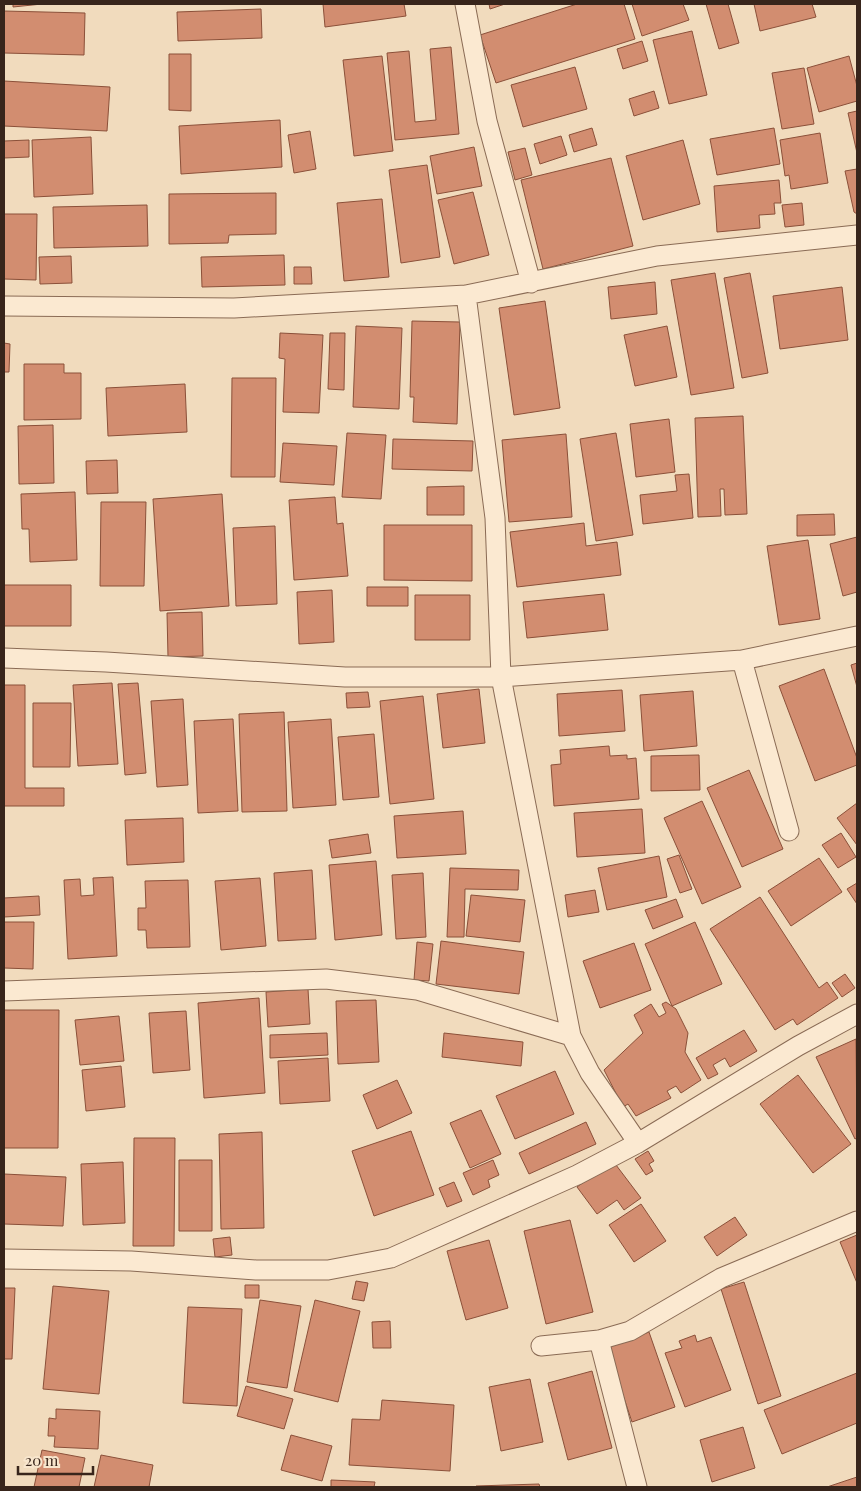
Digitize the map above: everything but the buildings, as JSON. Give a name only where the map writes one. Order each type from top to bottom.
[{"type":"street","points":[[465,4],[487,121],[531,283]]},
{"type":"street","points":[[4,306],[234,308],[466,295],[656,256],[857,235]]},
{"type":"street","points":[[466,295],[495,518],[501,677],[570,1036],[590,1073],[638,1143]]},
{"type":"street","points":[[4,658],[345,676],[501,677],[742,660],[857,636]]},
{"type":"street","points":[[742,660],[788,831]]},
{"type":"street","points":[[4,991],[326,979],[417,990],[570,1036]]},
{"type":"street","points":[[4,1259],[131,1261],[256,1270],[328,1270],[391,1258],[577,1175],[638,1143],[790,1051],[857,1014]]},
{"type":"street","points":[[541,1346],[598,1340],[630,1330],[721,1278],[857,1221]]},
{"type":"street","points":[[598,1340],[638,1487]]}]
